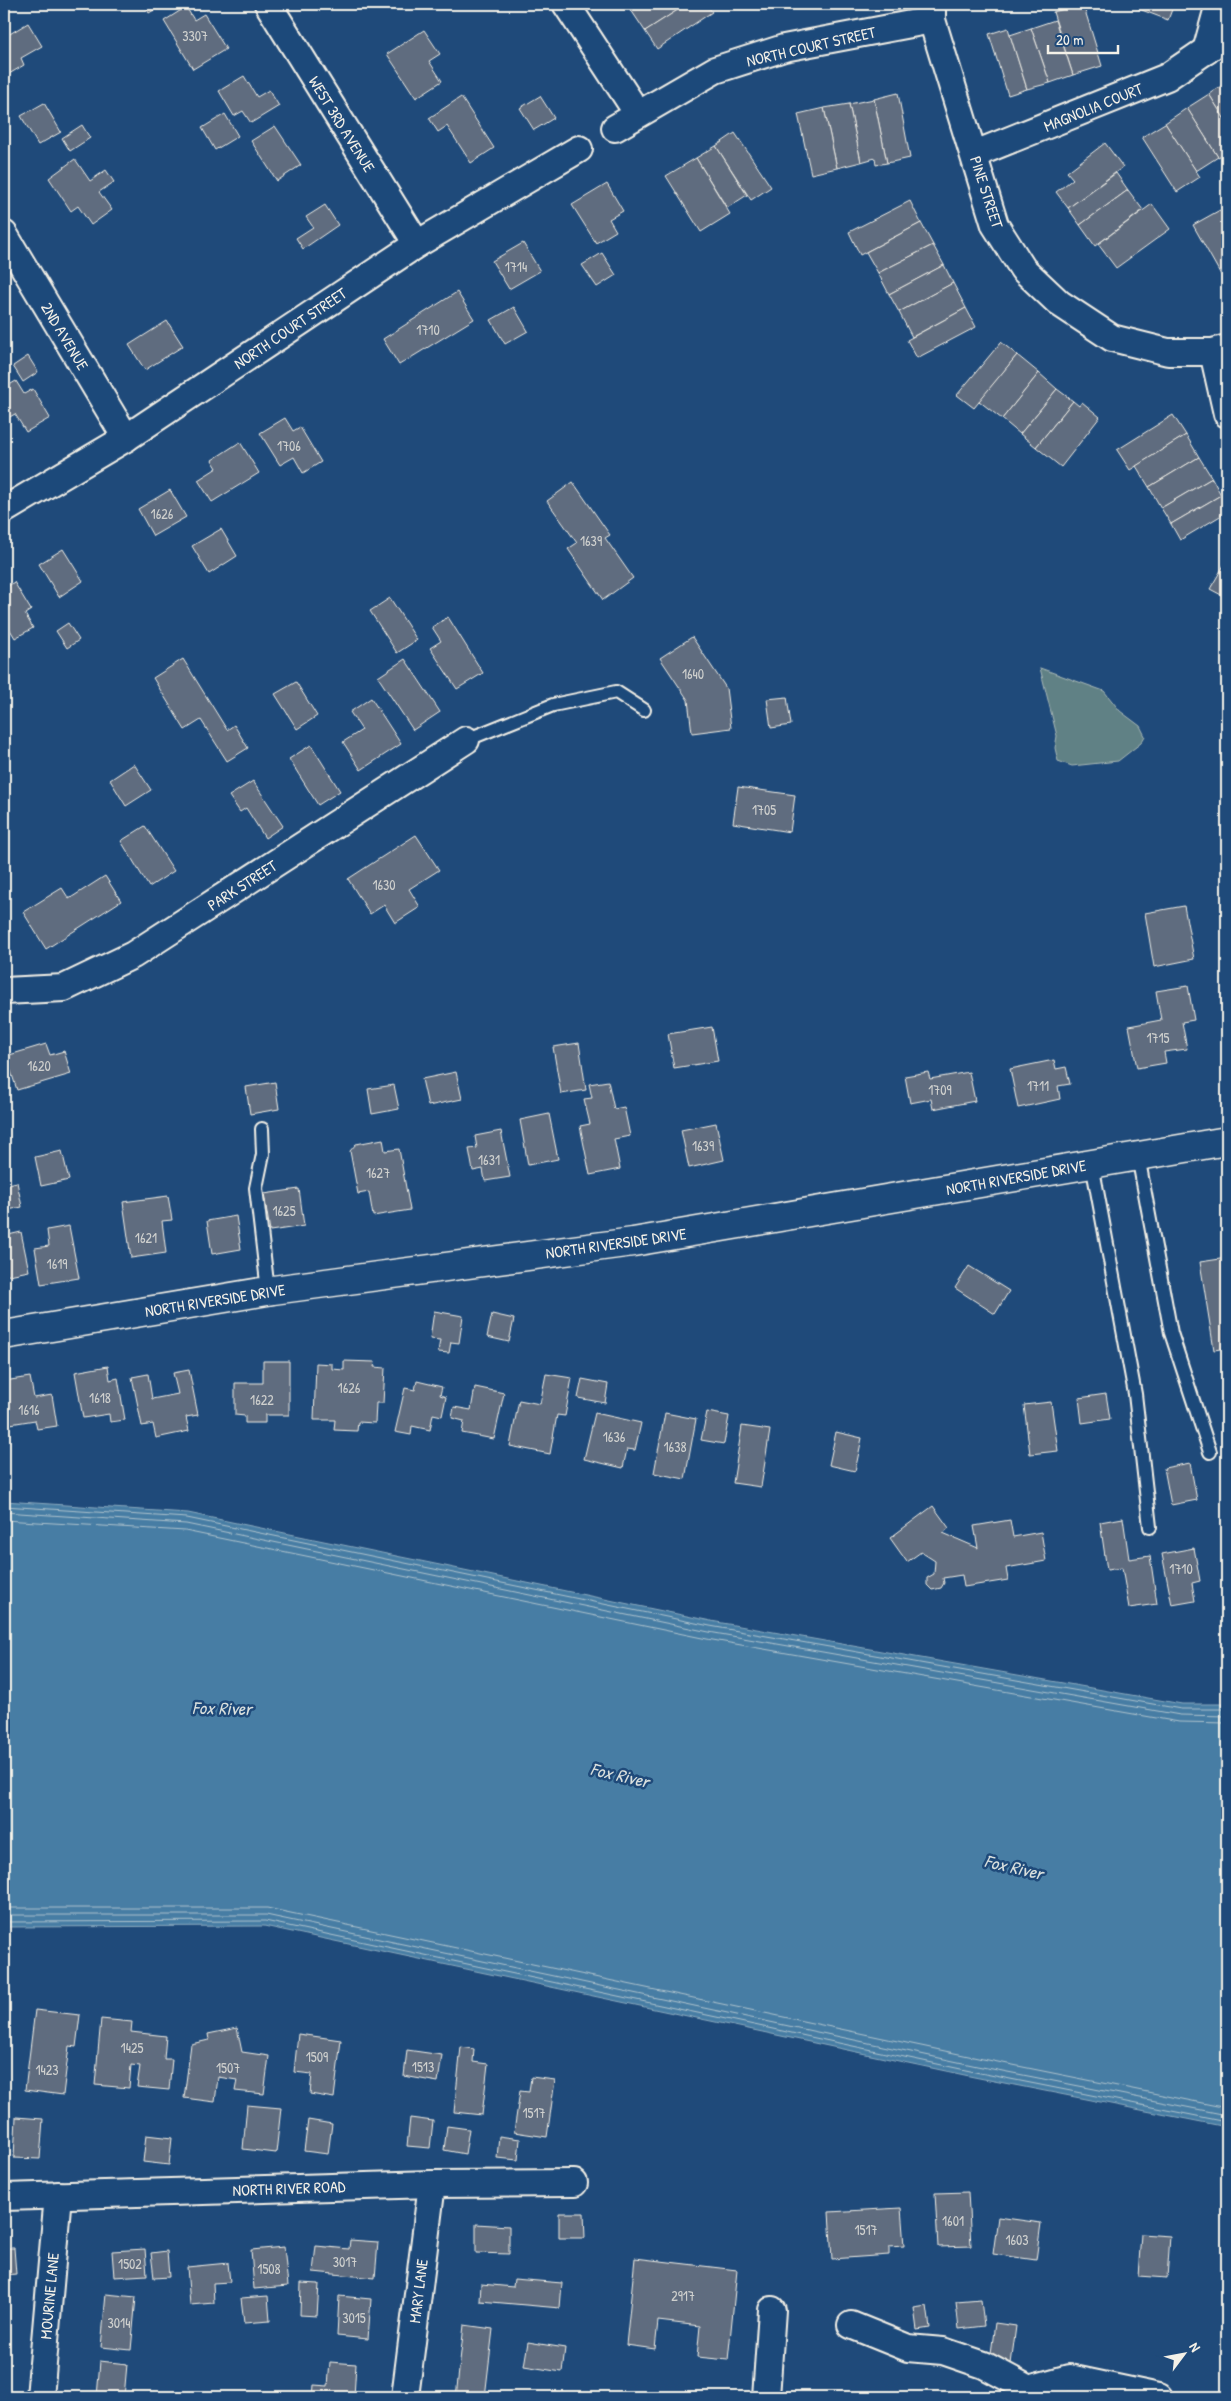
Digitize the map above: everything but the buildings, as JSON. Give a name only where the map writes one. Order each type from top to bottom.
[{"type":"street","name":"WEST 3RD AVENUE","points":[[268,4],[417,244]]},
{"type":"street","points":[[566,4],[638,114]]},
{"type":"street","points":[[1206,51],[1219,4]]},
{"type":"street","name":"NORTH COURT STREET","points":[[616,128],[715,70],[784,48],[932,12]]},
{"type":"street","name":"PINE STREET","points":[[932,12],[995,225],[1023,269],[1059,303],[1112,338],[1168,352],[1220,350]]},
{"type":"street","name":"MAGNOLIA COURT","points":[[975,154],[1167,77],[1227,36]]},
{"type":"street","name":"NORTH COURT STREET","points":[[4,510],[126,438],[417,244],[579,149]]},
{"type":"street","name":"2ND AVENUE","points":[[4,234],[126,438]]},
{"type":"street","points":[[1220,350],[1227,414]]},
{"type":"street","name":"PARK STREET","points":[[4,991],[64,988],[133,955],[466,740]]},
{"type":"street","name":"NORTH RIVERSIDE DRIVE","points":[[4,1335],[268,1291],[633,1242],[1227,1141]]},
{"type":"street","name":"NORTH RIVER ROAD","points":[[4,2197],[432,2184],[574,2183]]},
{"type":"street","name":"MARY LANE","points":[[405,2397],[432,2184]]},
{"type":"street","name":"MOURINE LANE","points":[[40,2397],[58,2195]]},
{"type":"street","points":[[766,2397],[772,2310]]},
{"type":"street","points":[[851,2325],[908,2348],[943,2351],[984,2365],[1031,2393],[1069,2378],[1159,2397]]},
{"type":"lane","points":[[466,740],[553,705],[616,692],[644,710]]},
{"type":"lane","points":[[262,1129],[263,1154],[256,1188],[268,1291]]},
{"type":"lane","points":[[1138,1156],[1170,1333],[1210,1452]]},
{"type":"lane","points":[[1092,1164],[1135,1394],[1150,1527]]},
{"type":"green space","points":[[1040,668],[1104,691],[1120,711],[1140,726],[1145,736],[1141,743],[1118,761],[1072,766],[1058,761],[1055,748],[1057,736]]},
{"type":"water","name":"Fox River","points":[[4,1501],[188,1513],[711,1621],[1182,1704],[1227,1704],[1227,2127],[974,2077],[264,1926],[4,1927]]}]
